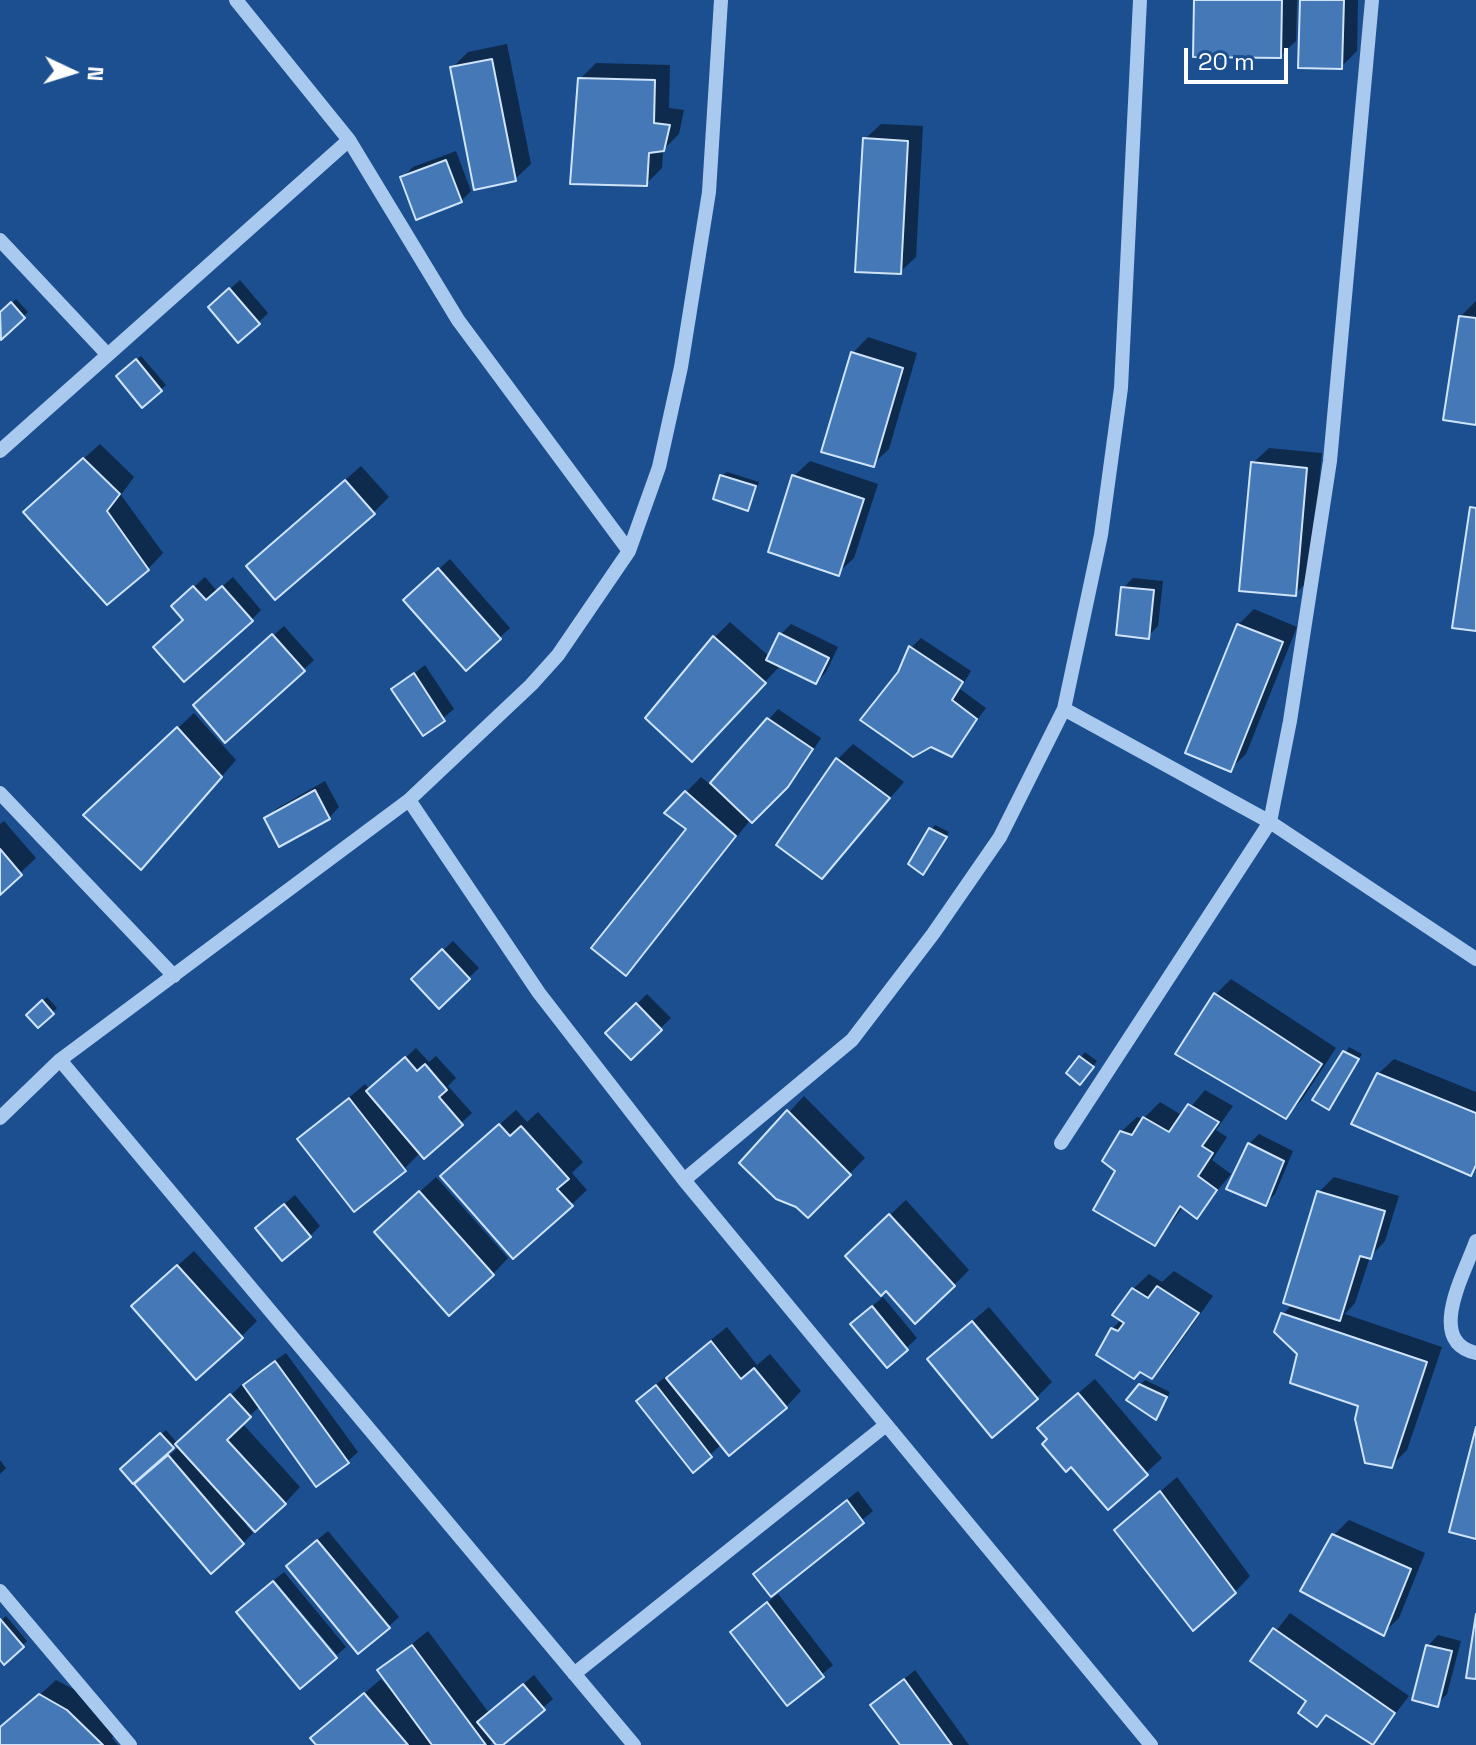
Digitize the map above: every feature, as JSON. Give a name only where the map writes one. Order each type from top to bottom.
[{"type":"street","points":[[236,0],[349,140],[458,320],[629,551]]},
{"type":"street","points":[[0,1118],[60,1060],[409,800],[531,685],[558,655],[629,551],[659,467],[681,367],[709,192],[721,0]]},
{"type":"street","points":[[684,1180],[852,1040],[933,934],[1000,837],[1064,709],[1101,535],[1121,388],[1140,0]]},
{"type":"street","points":[[1061,1143],[1270,822],[1290,721],[1330,461],[1372,0]]},
{"type":"street","points":[[0,451],[349,140]]},
{"type":"street","points":[[0,240],[107,354]]},
{"type":"street","points":[[1064,709],[1270,822],[1476,959]]},
{"type":"street","points":[[0,793],[174,976]]},
{"type":"street","points":[[409,800],[539,993],[684,1180],[1151,1745]]},
{"type":"street","points":[[60,1060],[634,1745]]},
{"type":"street","points":[[1476,1241],[1450,1320],[1451,1337],[1464,1351],[1476,1353]]},
{"type":"street","points":[[574,1674],[886,1425]]},
{"type":"street","points":[[0,1591],[130,1745]]},
{"type":"building","points":[[1194,0],[1282,0],[1281,58],[1193,57]]},
{"type":"building","points":[[1300,0],[1344,0],[1342,69],[1298,68]]},
{"type":"building","points":[[492,59],[516,181],[474,190],[450,67]]},
{"type":"building","points":[[578,78],[655,80],[654,123],[670,125],[664,151],[649,153],[647,186],[570,184]]},
{"type":"building","points":[[863,138],[908,141],[901,274],[855,272]]},
{"type":"building","points":[[446,160],[462,202],[416,220],[400,177]]},
{"type":"building","points":[[229,288],[260,324],[238,343],[208,307]]},
{"type":"building","points":[[11,302],[25,318],[1,340],[0,312]]},
{"type":"building","points":[[1459,316],[1476,318],[1476,425],[1443,420]]},
{"type":"building","points":[[851,352],[903,368],[874,467],[821,452]]},
{"type":"building","points":[[136,359],[162,391],[142,408],[116,376]]},
{"type":"building","points":[[83,458],[120,494],[107,511],[149,570],[107,605],[23,512]]},
{"type":"building","points":[[1251,462],[1307,468],[1296,596],[1239,591]]},
{"type":"building","points":[[720,475],[756,486],[748,511],[713,499]]},
{"type":"building","points":[[792,475],[864,499],[839,576],[768,552]]},
{"type":"building","points":[[345,480],[375,514],[275,600],[246,566]]},
{"type":"building","points":[[1470,507],[1476,508],[1476,631],[1452,628]]},
{"type":"building","points":[[438,568],[501,639],[466,671],[403,600]]},
{"type":"building","points":[[193,586],[206,600],[222,586],[253,621],[184,682],[153,647],[183,620],[171,606]]},
{"type":"building","points":[[1121,587],[1154,590],[1149,639],[1116,635]]},
{"type":"building","points":[[1237,624],[1283,642],[1231,772],[1185,753]]},
{"type":"building","points":[[779,633],[829,658],[816,684],[766,660]]},
{"type":"building","points":[[272,634],[305,671],[225,743],[193,705]]},
{"type":"building","points":[[713,636],[766,683],[692,762],[645,718]]},
{"type":"building","points":[[909,646],[963,682],[952,700],[977,719],[952,757],[931,747],[913,757],[860,720],[898,672]]},
{"type":"building","points":[[414,673],[445,721],[423,736],[391,689]]},
{"type":"building","points":[[767,718],[813,749],[788,787],[752,823],[710,783]]},
{"type":"building","points":[[177,727],[222,777],[141,870],[83,815]]},
{"type":"building","points":[[836,758],[890,798],[822,879],[776,845]]},
{"type":"building","points":[[315,790],[330,819],[279,847],[264,818]]},
{"type":"building","points":[[685,791],[736,836],[626,976],[591,948],[686,829],[664,813]]},
{"type":"building","points":[[929,828],[947,837],[923,875],[908,864]]},
{"type":"building","points":[[0,849],[22,875],[0,895]]},
{"type":"building","points":[[442,949],[470,979],[439,1009],[411,979]]},
{"type":"building","points":[[1214,993],[1322,1064],[1286,1119],[1175,1054]]},
{"type":"building","points":[[42,1000],[54,1014],[38,1028],[26,1015]]},
{"type":"building","points":[[636,1003],[662,1030],[631,1060],[605,1033]]},
{"type":"building","points":[[1343,1051],[1359,1059],[1329,1110],[1312,1100]]},
{"type":"building","points":[[1079,1056],[1094,1067],[1080,1085],[1066,1073]]},
{"type":"building","points":[[405,1057],[417,1071],[425,1064],[447,1090],[439,1097],[463,1125],[424,1159],[366,1091]]},
{"type":"building","points":[[1377,1073],[1476,1113],[1476,1165],[1471,1176],[1351,1124]]},
{"type":"building","points":[[349,1098],[406,1171],[354,1212],[297,1139]]},
{"type":"building","points":[[1188,1104],[1219,1122],[1202,1146],[1213,1153],[1198,1176],[1217,1190],[1197,1219],[1180,1206],[1155,1246],[1093,1210],[1115,1171],[1102,1161],[1120,1131],[1132,1135],[1143,1117],[1169,1132]]},
{"type":"building","points":[[787,1110],[851,1175],[808,1218],[796,1207],[776,1199],[739,1163]]},
{"type":"building","points":[[499,1124],[510,1136],[521,1126],[569,1179],[557,1189],[573,1206],[513,1259],[440,1176]]},
{"type":"building","points":[[1248,1143],[1284,1161],[1266,1206],[1226,1189]]},
{"type":"building","points":[[419,1191],[494,1275],[449,1316],[374,1232]]},
{"type":"building","points":[[1317,1191],[1385,1211],[1371,1259],[1360,1256],[1340,1321],[1283,1303]]},
{"type":"building","points":[[284,1204],[311,1237],[282,1261],[255,1228]]},
{"type":"building","points":[[889,1214],[955,1286],[915,1324],[886,1291],[881,1296],[845,1256]]},
{"type":"building","points":[[177,1265],[243,1338],[196,1380],[131,1306]]},
{"type":"building","points":[[1157,1286],[1199,1313],[1152,1379],[1140,1372],[1134,1379],[1096,1355],[1111,1328],[1118,1331],[1124,1323],[1112,1315],[1132,1288],[1148,1298]]},
{"type":"building","points":[[872,1306],[908,1350],[887,1368],[850,1324]]},
{"type":"building","points":[[1281,1313],[1427,1362],[1392,1468],[1365,1463],[1355,1419],[1358,1406],[1290,1383],[1297,1354],[1274,1332]]},
{"type":"building","points":[[972,1321],[1038,1399],[992,1438],[927,1359]]},
{"type":"building","points":[[711,1341],[741,1379],[754,1368],[787,1408],[729,1456],[666,1378]]},
{"type":"building","points":[[275,1361],[349,1463],[316,1487],[243,1385]]},
{"type":"building","points":[[1139,1384],[1167,1397],[1156,1420],[1126,1400]]},
{"type":"building","points":[[656,1385],[712,1457],[693,1473],[636,1401]]},
{"type":"building","points":[[1078,1393],[1148,1475],[1108,1510],[1071,1467],[1066,1472],[1042,1444],[1047,1439],[1037,1428]]},
{"type":"building","points":[[230,1394],[251,1417],[227,1440],[286,1504],[255,1532],[175,1444]]},
{"type":"building","points":[[1476,1427],[1476,1539],[1449,1532]]},
{"type":"building","points":[[160,1433],[174,1448],[133,1484],[120,1469]]},
{"type":"building","points":[[168,1455],[244,1544],[211,1574],[134,1484]]},
{"type":"building","points":[[1160,1491],[1236,1593],[1193,1631],[1114,1530]]},
{"type":"building","points":[[847,1500],[864,1523],[771,1597],[753,1574]]},
{"type":"building","points":[[1332,1534],[1411,1569],[1384,1636],[1300,1591]]},
{"type":"building","points":[[317,1540],[390,1628],[358,1654],[286,1566]]},
{"type":"building","points":[[273,1581],[337,1658],[300,1689],[236,1612]]},
{"type":"building","points":[[767,1602],[824,1677],[787,1706],[730,1632]]},
{"type":"building","points":[[1476,1614],[1476,1679],[1466,1678]]},
{"type":"building","points":[[0,1619],[24,1647],[4,1665],[0,1660]]},
{"type":"building","points":[[1273,1628],[1395,1713],[1373,1745],[1326,1715],[1317,1727],[1298,1713],[1306,1701],[1250,1661]]},
{"type":"building","points":[[412,1645],[486,1745],[432,1745],[377,1670]]},
{"type":"building","points":[[1426,1645],[1452,1651],[1438,1707],[1412,1700]]},
{"type":"building","points":[[904,1679],[952,1745],[900,1745],[870,1705]]},
{"type":"building","points":[[523,1684],[545,1710],[503,1745],[496,1745],[477,1722]]},
{"type":"building","points":[[364,1693],[408,1745],[316,1745],[310,1738]]},
{"type":"building","points":[[39,1694],[67,1710],[103,1745],[0,1745],[0,1727]]}]
